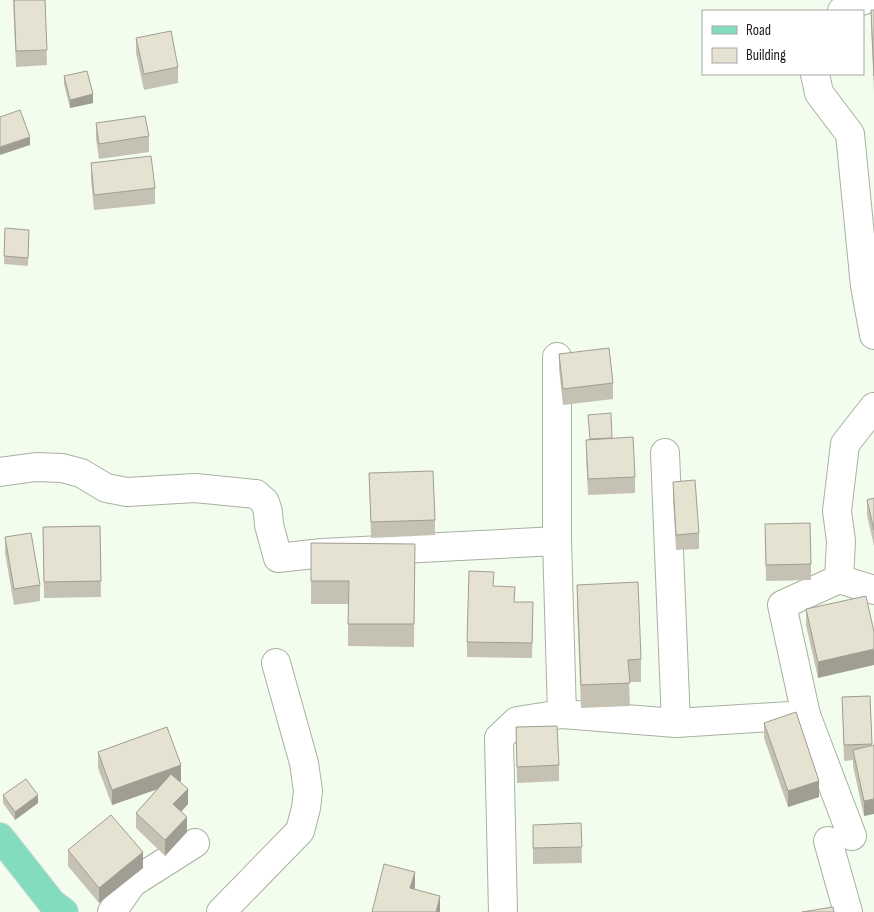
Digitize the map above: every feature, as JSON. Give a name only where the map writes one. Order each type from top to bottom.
[{"type":"main road","points":[[0,837],[52,909]]},
{"type":"street","points":[[843,10],[847,6],[864,0]]},
{"type":"street","points":[[815,75],[819,93],[850,134],[865,286],[874,335]]},
{"type":"street","points":[[557,357],[557,541],[562,714]]},
{"type":"street","points":[[838,579],[842,541],[837,511],[846,444],[874,407]]},
{"type":"street","points":[[665,453],[676,723]]},
{"type":"street","points":[[0,472],[36,467],[62,468],[81,473],[106,488],[127,492],[195,488],[256,494],[264,502],[268,512],[278,558],[322,553],[557,541]]},
{"type":"street","points":[[848,912],[840,839],[806,716],[782,605],[838,579],[874,590]]},
{"type":"street","points":[[221,912],[300,831],[306,808],[308,791],[304,763],[276,663]]},
{"type":"street","points":[[503,912],[499,738],[517,721],[562,714],[676,723],[806,716]]},
{"type":"street","points":[[112,912],[132,883],[195,843]]},
{"type":"building","points":[[14,0],[45,0],[47,50],[16,51]]},
{"type":"building","points":[[871,10],[874,10],[874,76]]},
{"type":"building","points":[[171,31],[178,67],[144,74],[136,38]]},
{"type":"building","points":[[87,71],[93,94],[70,100],[64,76]]},
{"type":"building","points":[[20,110],[30,137],[0,147],[0,117]]},
{"type":"building","points":[[145,116],[149,136],[99,144],[96,123]]},
{"type":"building","points":[[151,156],[155,188],[94,195],[91,163]]},
{"type":"building","points":[[5,228],[29,230],[28,258],[4,256]]},
{"type":"building","points":[[609,348],[613,383],[563,389],[559,354]]},
{"type":"building","points":[[611,413],[612,438],[590,439],[588,415]]},
{"type":"building","points":[[633,437],[635,477],[588,479],[586,440]]},
{"type":"building","points":[[433,471],[435,520],[371,522],[369,473]]},
{"type":"building","points":[[695,480],[699,533],[676,535],[673,482]]},
{"type":"building","points":[[874,498],[874,530],[867,500]]},
{"type":"building","points":[[810,523],[811,564],[766,565],[765,524]]},
{"type":"building","points":[[100,526],[101,581],[44,582],[43,527]]},
{"type":"building","points":[[31,533],[40,585],[14,589],[5,537]]},
{"type":"building","points":[[311,543],[415,544],[414,624],[348,624],[349,581],[311,581]]},
{"type":"building","points":[[469,571],[494,572],[493,586],[515,587],[514,602],[533,602],[532,643],[467,642]]},
{"type":"building","points":[[638,582],[641,659],[628,660],[630,683],[581,685],[577,585]]},
{"type":"building","points":[[866,596],[874,632],[874,649],[818,662],[806,609]]},
{"type":"building","points":[[870,696],[872,744],[844,745],[842,697]]},
{"type":"building","points":[[796,712],[819,781],[788,791],[764,723]]},
{"type":"building","points":[[557,726],[559,765],[517,767],[516,727]]},
{"type":"building","points":[[167,727],[181,765],[112,790],[98,752]]},
{"type":"building","points":[[874,745],[874,799],[864,801],[853,750]]},
{"type":"building","points":[[171,774],[188,789],[173,804],[187,817],[165,840],[136,813]]},
{"type":"building","points":[[26,779],[38,795],[15,812],[3,795]]},
{"type":"building","points":[[111,815],[143,852],[99,888],[68,850]]},
{"type":"building","points":[[581,823],[582,847],[533,848],[533,825]]},
{"type":"building","points":[[384,864],[415,872],[410,888],[440,896],[436,912],[372,912]]},
{"type":"building","points":[[833,907],[834,912],[802,912]]}]
